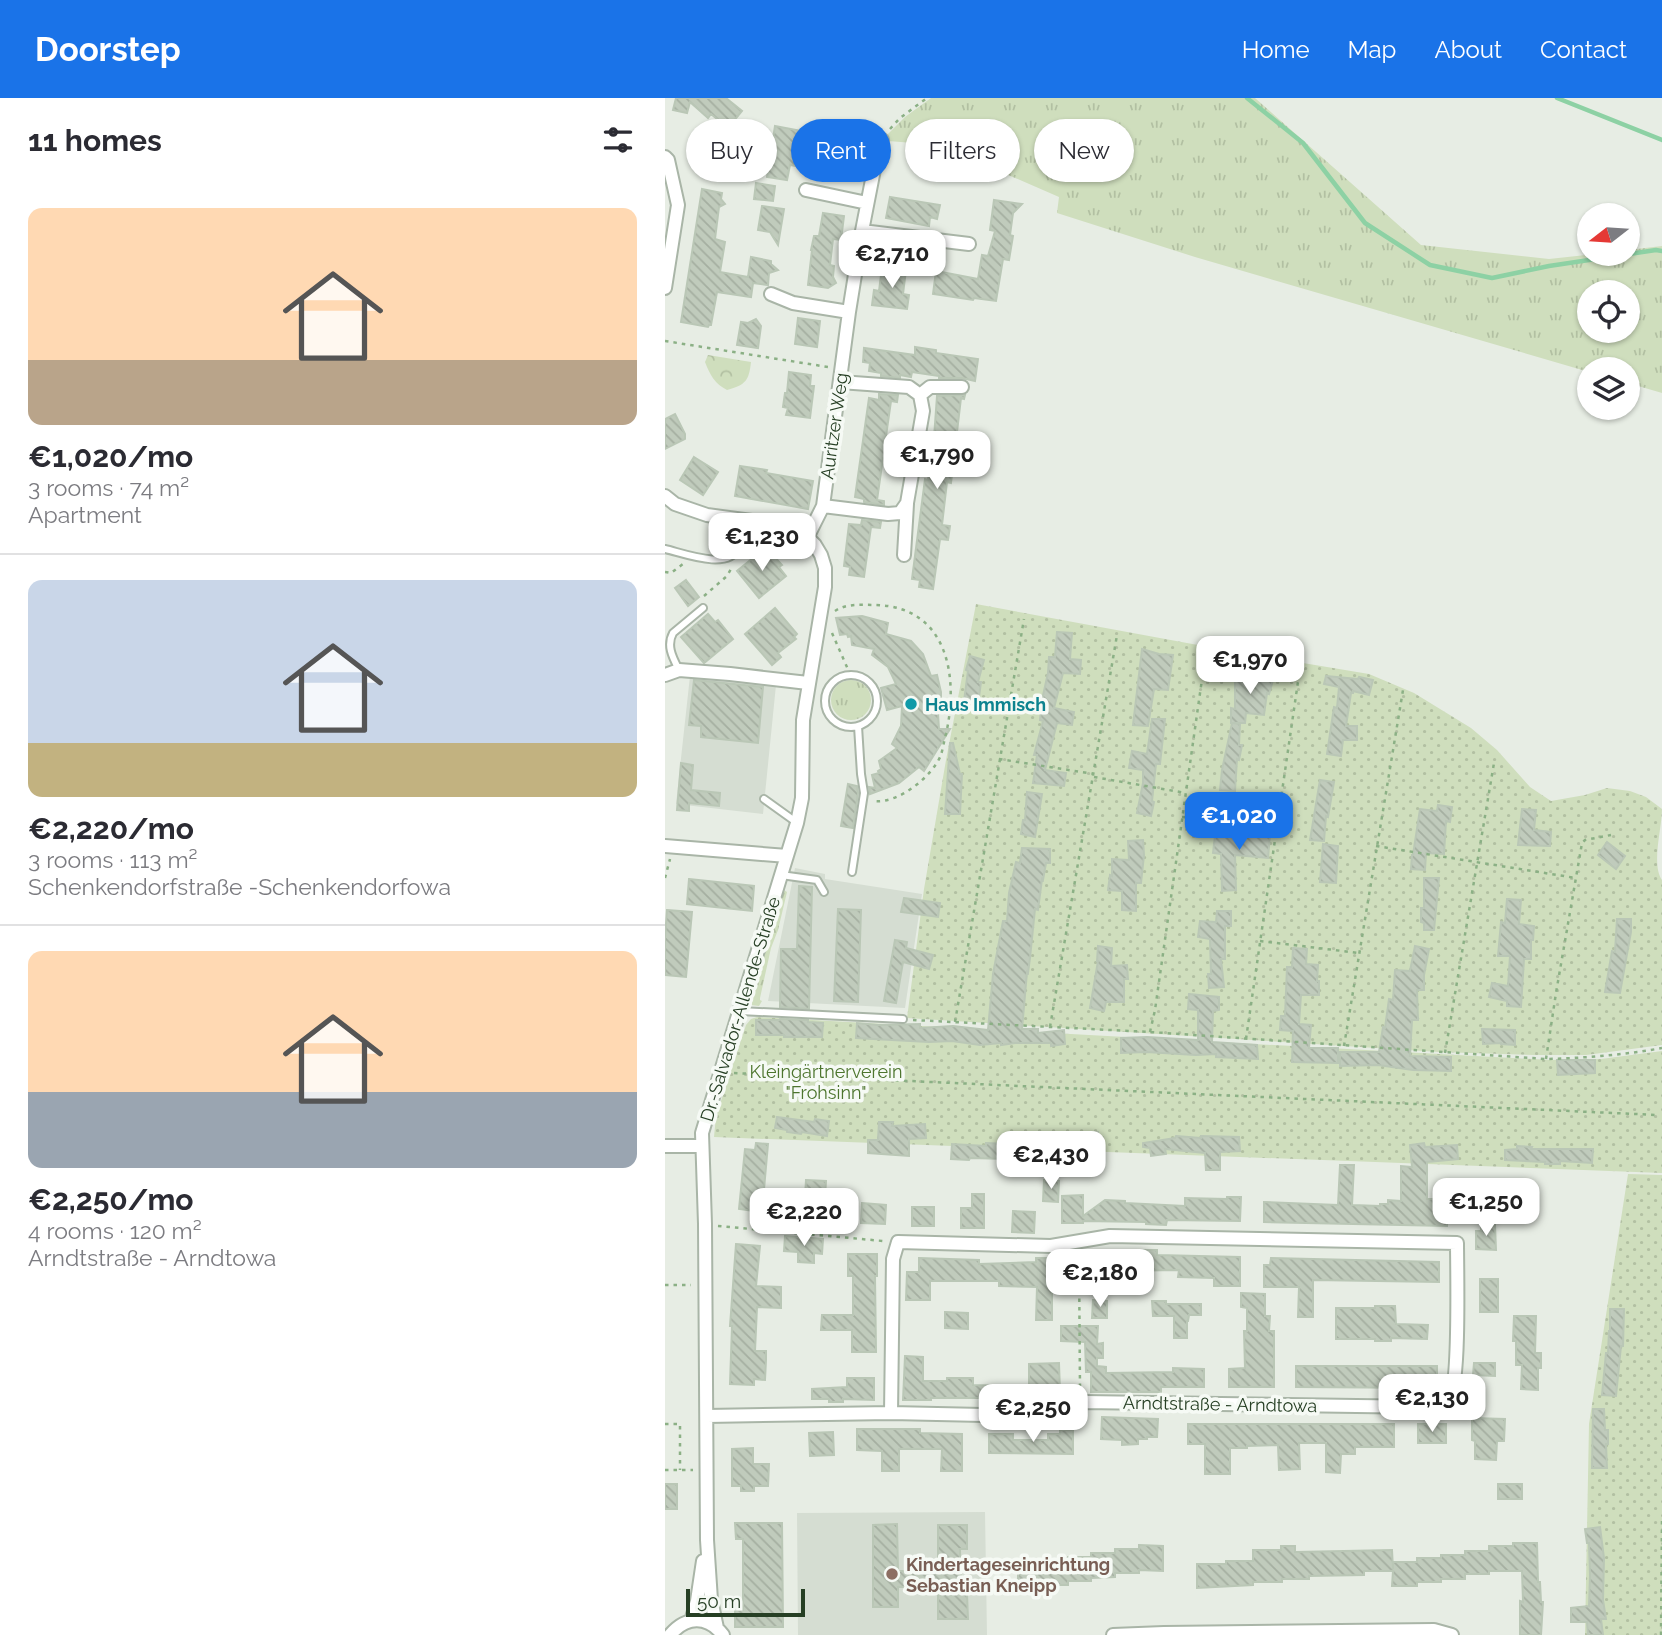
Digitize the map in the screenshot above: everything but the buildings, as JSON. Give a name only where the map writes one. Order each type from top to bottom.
[{"type":"street","points":[[665,157],[668,160],[678,205],[665,288]]},
{"type":"street","name":"Auritzer Weg","points":[[808,536],[823,506],[849,312],[871,182]]},
{"type":"street","points":[[806,190],[867,203]]},
{"type":"street","points":[[862,230],[968,244]]},
{"type":"street","points":[[771,294],[793,303],[849,312]]},
{"type":"street","points":[[841,376],[909,387],[920,395],[922,411],[907,503],[904,555]]},
{"type":"street","points":[[920,395],[930,387],[962,387]]},
{"type":"street","points":[[665,496],[675,504],[707,516],[793,527],[808,536]]},
{"type":"street","points":[[823,506],[888,514],[900,513],[907,503]]},
{"type":"street","name":"Dr.-Salvador-Allende-Straße","points":[[720,1632],[711,1600],[707,1540],[702,1133],[797,823],[802,798],[803,720],[825,587],[825,568],[821,555],[808,536]]},
{"type":"street","points":[[665,675],[679,670],[808,683]]},
{"type":"street","points":[[665,846],[787,856]]},
{"type":"street","points":[[665,1146],[702,1146]]},
{"type":"street","name":"Arndtstraße - Arndtowa","points":[[707,1416],[891,1413],[1027,1416],[1084,1402],[1426,1407],[1440,1404],[1451,1395],[1456,1371],[1457,1243],[1111,1236],[1079,1241]]},
{"type":"street","points":[[891,1413],[893,1259],[898,1242],[1051,1246],[1079,1241]]},
{"type":"street","name":"Dr.-Salvador-Allende-Straße","points":[[707,1540],[691,1621],[705,1621],[720,1632]]},
{"type":"street","points":[[670,1635],[678,1626],[691,1621]]},
{"type":"street","points":[[1113,1635],[1434,1630],[1452,1635]]},
{"type":"lane","points":[[665,549],[718,561],[725,560],[737,550],[744,520]]},
{"type":"lane","points":[[679,670],[669,645],[671,638],[703,608]]},
{"type":"lane","points":[[850,674],[866,679],[876,693],[876,709],[872,717],[858,726],[849,727],[833,720],[825,704],[829,686],[835,680],[850,674]]},
{"type":"lane","points":[[808,683],[829,686]]},
{"type":"lane","points":[[852,872],[864,793],[860,774],[858,726]]},
{"type":"lane","points":[[764,799],[797,823]]},
{"type":"lane","points":[[781,875],[817,880],[824,892]]},
{"type":"lane","points":[[739,1011],[903,1019]]},
{"type":"path","points":[[891,128],[927,98]]},
{"type":"path","points":[[665,341],[841,376]]},
{"type":"path","points":[[665,572],[676,570],[691,555]]},
{"type":"path","points":[[727,576],[731,571]]},
{"type":"path","points":[[831,616],[842,606],[862,605],[883,605],[912,613],[932,629],[942,647],[949,669],[949,720],[941,755],[935,766],[918,783],[892,800],[875,801],[864,793]]},
{"type":"path","points":[[954,1022],[1024,619]]},
{"type":"path","points":[[831,630],[850,674]]},
{"type":"path","points":[[1050,1027],[1117,635]]},
{"type":"path","points":[[1150,1032],[1206,651]]},
{"type":"path","points":[[1246,1040],[1300,668]]},
{"type":"path","points":[[1344,1046],[1403,690]]},
{"type":"path","points":[[999,759],[1186,793]]},
{"type":"path","points":[[1444,1053],[1494,763]]},
{"type":"path","points":[[1182,817],[1276,822]]},
{"type":"path","points":[[1259,834],[1261,821]]},
{"type":"path","points":[[1546,1059],[1582,843],[1611,835]]},
{"type":"path","points":[[1376,846],[1576,878]]},
{"type":"path","points":[[1260,941],[1359,953]]},
{"type":"path","points":[[903,1019],[1150,1032],[1546,1059],[1586,1058],[1662,1048]]},
{"type":"path","points":[[737,1073],[1657,1115]]},
{"type":"path","points":[[705,1224],[898,1242]]},
{"type":"path","points":[[1079,1241],[1079,1386],[1084,1402]]},
{"type":"path","points":[[665,1285],[705,1285]]},
{"type":"path","points":[[665,1424],[680,1424],[680,1470]]},
{"type":"path","points":[[665,1470],[707,1470]]},
{"type":"path","points":[[1661,1635],[1662,1517]]},
{"type":"shaded area","points":[[690,676],[776,685],[763,814],[676,804]]},
{"type":"shaded area","points":[[795,868],[825,874],[825,879],[922,894],[905,1008],[768,1001]]},
{"type":"shaded area","name":"Kindertageseinrichtung Sebastian Kneipp","points":[[985,1512],[987,1635],[798,1635],[797,1513]]},
{"type":"green space","points":[[931,98],[1255,98],[1421,245],[1549,259],[1577,256],[1577,266],[1640,266],[1640,249],[1662,246],[1662,393],[1640,387],[1640,357],[1577,357],[1577,368],[1195,257],[1057,213],[1059,197],[1020,180],[1020,119],[905,119],[905,142],[891,141],[891,131],[905,117]]},
{"type":"green space","points":[[708,355],[751,362],[748,377],[742,384],[727,390],[711,375],[705,362]]},
{"type":"green space","points":[[976,604],[1369,674],[1414,693],[1471,728],[1497,750],[1530,787],[1551,801],[1607,788],[1630,791],[1646,797],[1662,809],[1657,865],[1662,880],[1662,1045],[1586,1055],[1439,1052],[907,1018],[924,889]]},
{"type":"green space","points":[[851,680],[865,686],[871,700],[865,714],[851,720],[837,714],[831,700],[837,686]]},
{"type":"green space","points":[[784,890],[787,892],[771,948],[760,998],[762,1001],[759,1006],[751,1005],[748,1000]]},
{"type":"green space","name":"Kleingärtnerverein \"Frohsinn\"","points":[[757,1017],[1551,1060],[1601,1059],[1662,1051],[1662,1173],[714,1137],[716,1116],[746,1025]]},
{"type":"green space","points":[[1628,1174],[1662,1175],[1662,1635],[1585,1635],[1589,1424]]},
{"type":"waterway","points":[[1247,98],[1303,143],[1365,223],[1430,265],[1492,278],[1549,266],[1662,251]]},
{"type":"waterway","points":[[1557,98],[1662,140]]},
{"type":"place","name":"Haus Immisch","points":[[911,704]]},
{"type":"place","name":"Kindertageseinrichtung Sebastian Kneipp","points":[[892,1574]]}]
